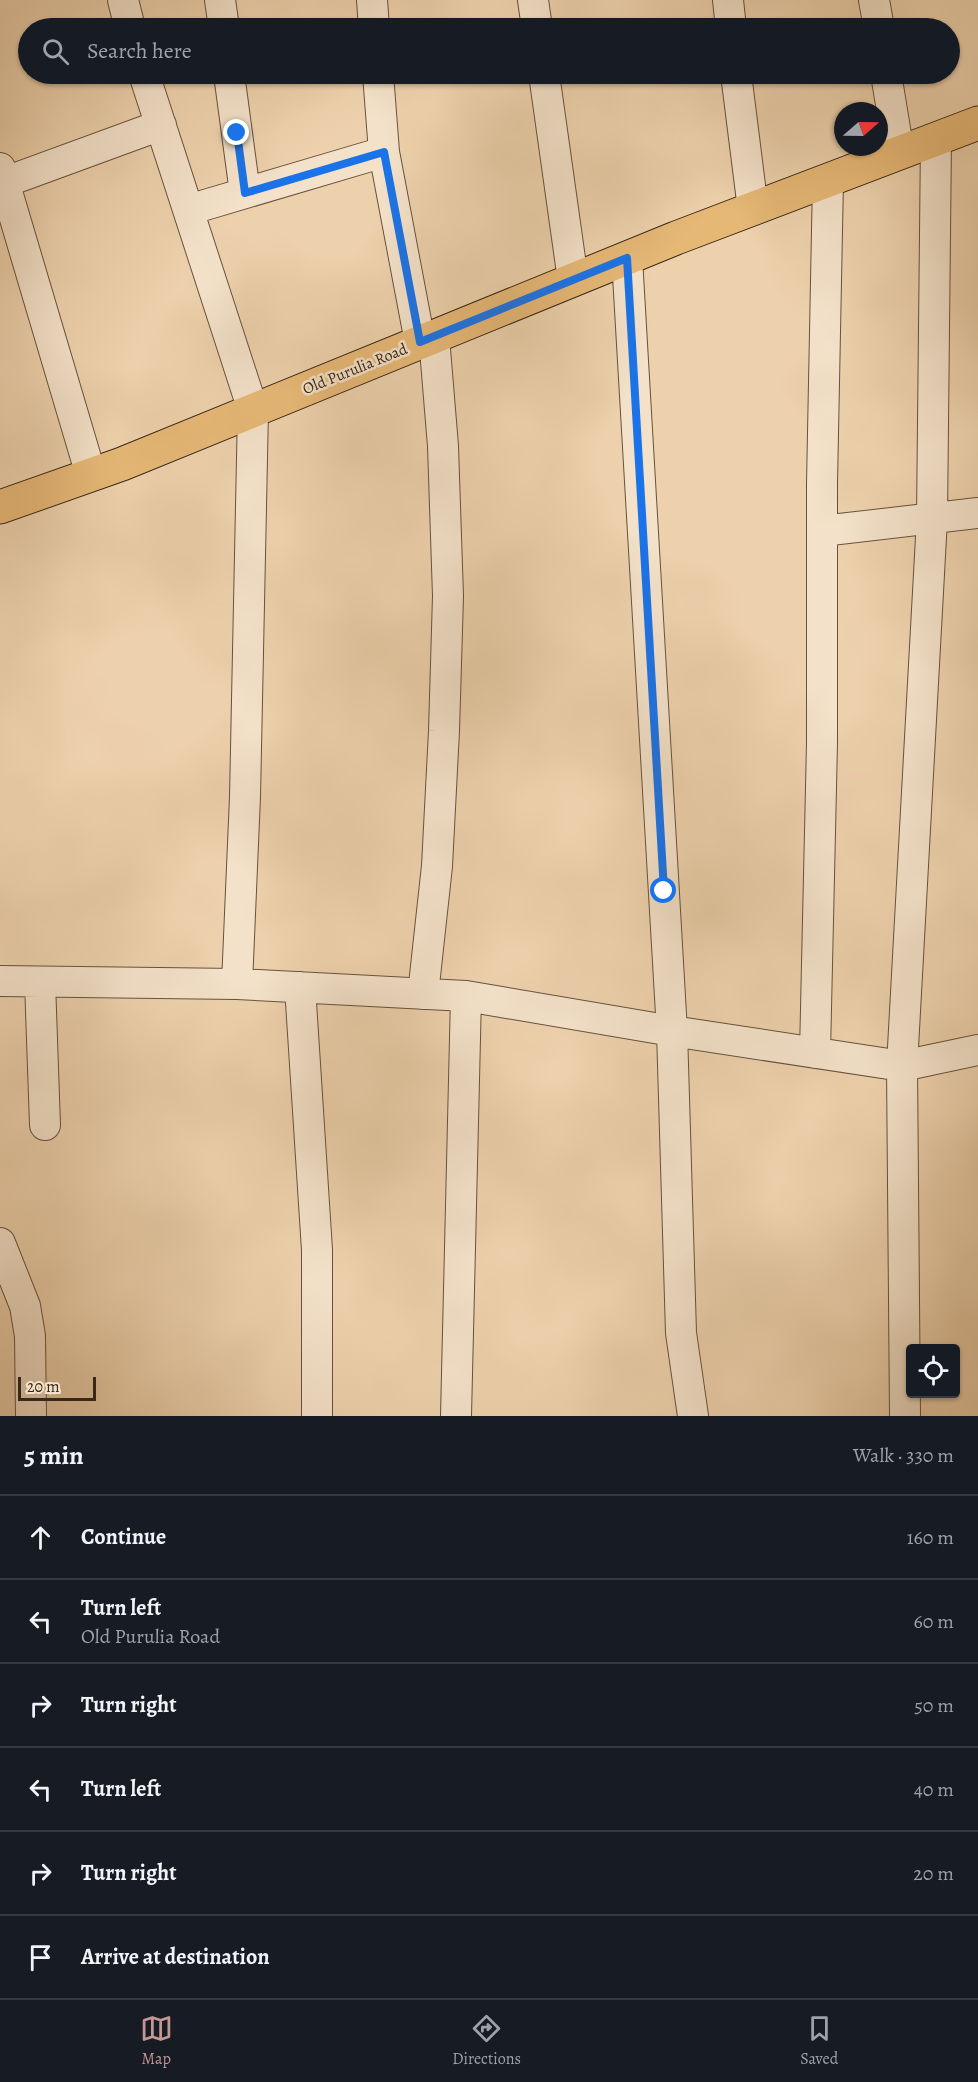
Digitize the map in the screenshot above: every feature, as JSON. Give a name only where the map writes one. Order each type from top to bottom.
[{"type":"main road","name":"Old Purulia Road","points":[[0,507],[91,475],[627,258],[978,123]]},
{"type":"street","points":[[123,0],[128,18]]},
{"type":"street","points":[[220,0],[223,18]]},
{"type":"street","points":[[372,0],[373,18]]},
{"type":"street","points":[[533,0],[536,18]]},
{"type":"street","points":[[728,0],[730,18]]},
{"type":"street","points":[[874,0],[877,18]]},
{"type":"street","points":[[147,84],[254,410],[246,797],[237,984]]},
{"type":"street","points":[[230,84],[245,193]]},
{"type":"street","points":[[379,84],[384,152],[427,340],[443,446],[448,596],[444,731],[437,866],[423,994]]},
{"type":"street","points":[[545,84],[573,280]]},
{"type":"street","points":[[737,84],[753,209]]},
{"type":"street","points":[[888,84],[899,153]]},
{"type":"street","points":[[91,475],[1,178],[161,125]]},
{"type":"street","points":[[906,1416],[902,1066],[932,519],[936,139]]},
{"type":"street","points":[[188,210],[384,152]]},
{"type":"street","points":[[815,1053],[822,743],[822,531],[828,180]]},
{"type":"street","points":[[627,258],[672,1031],[681,1333],[693,1416]]},
{"type":"street","points":[[822,531],[978,513]]},
{"type":"street","points":[[0,981],[237,984],[466,996],[672,1031],[902,1066],[978,1050]]},
{"type":"street","points":[[40,982],[45,1125]]},
{"type":"street","points":[[300,987],[317,1250],[317,1416]]},
{"type":"street","points":[[456,1416],[466,996]]},
{"type":"street","points":[[0,1243],[25,1306],[30,1336],[31,1416]]},
{"type":"route","points":[[237,133],[245,193],[384,152],[420,342],[627,258],[664,891]]}]
